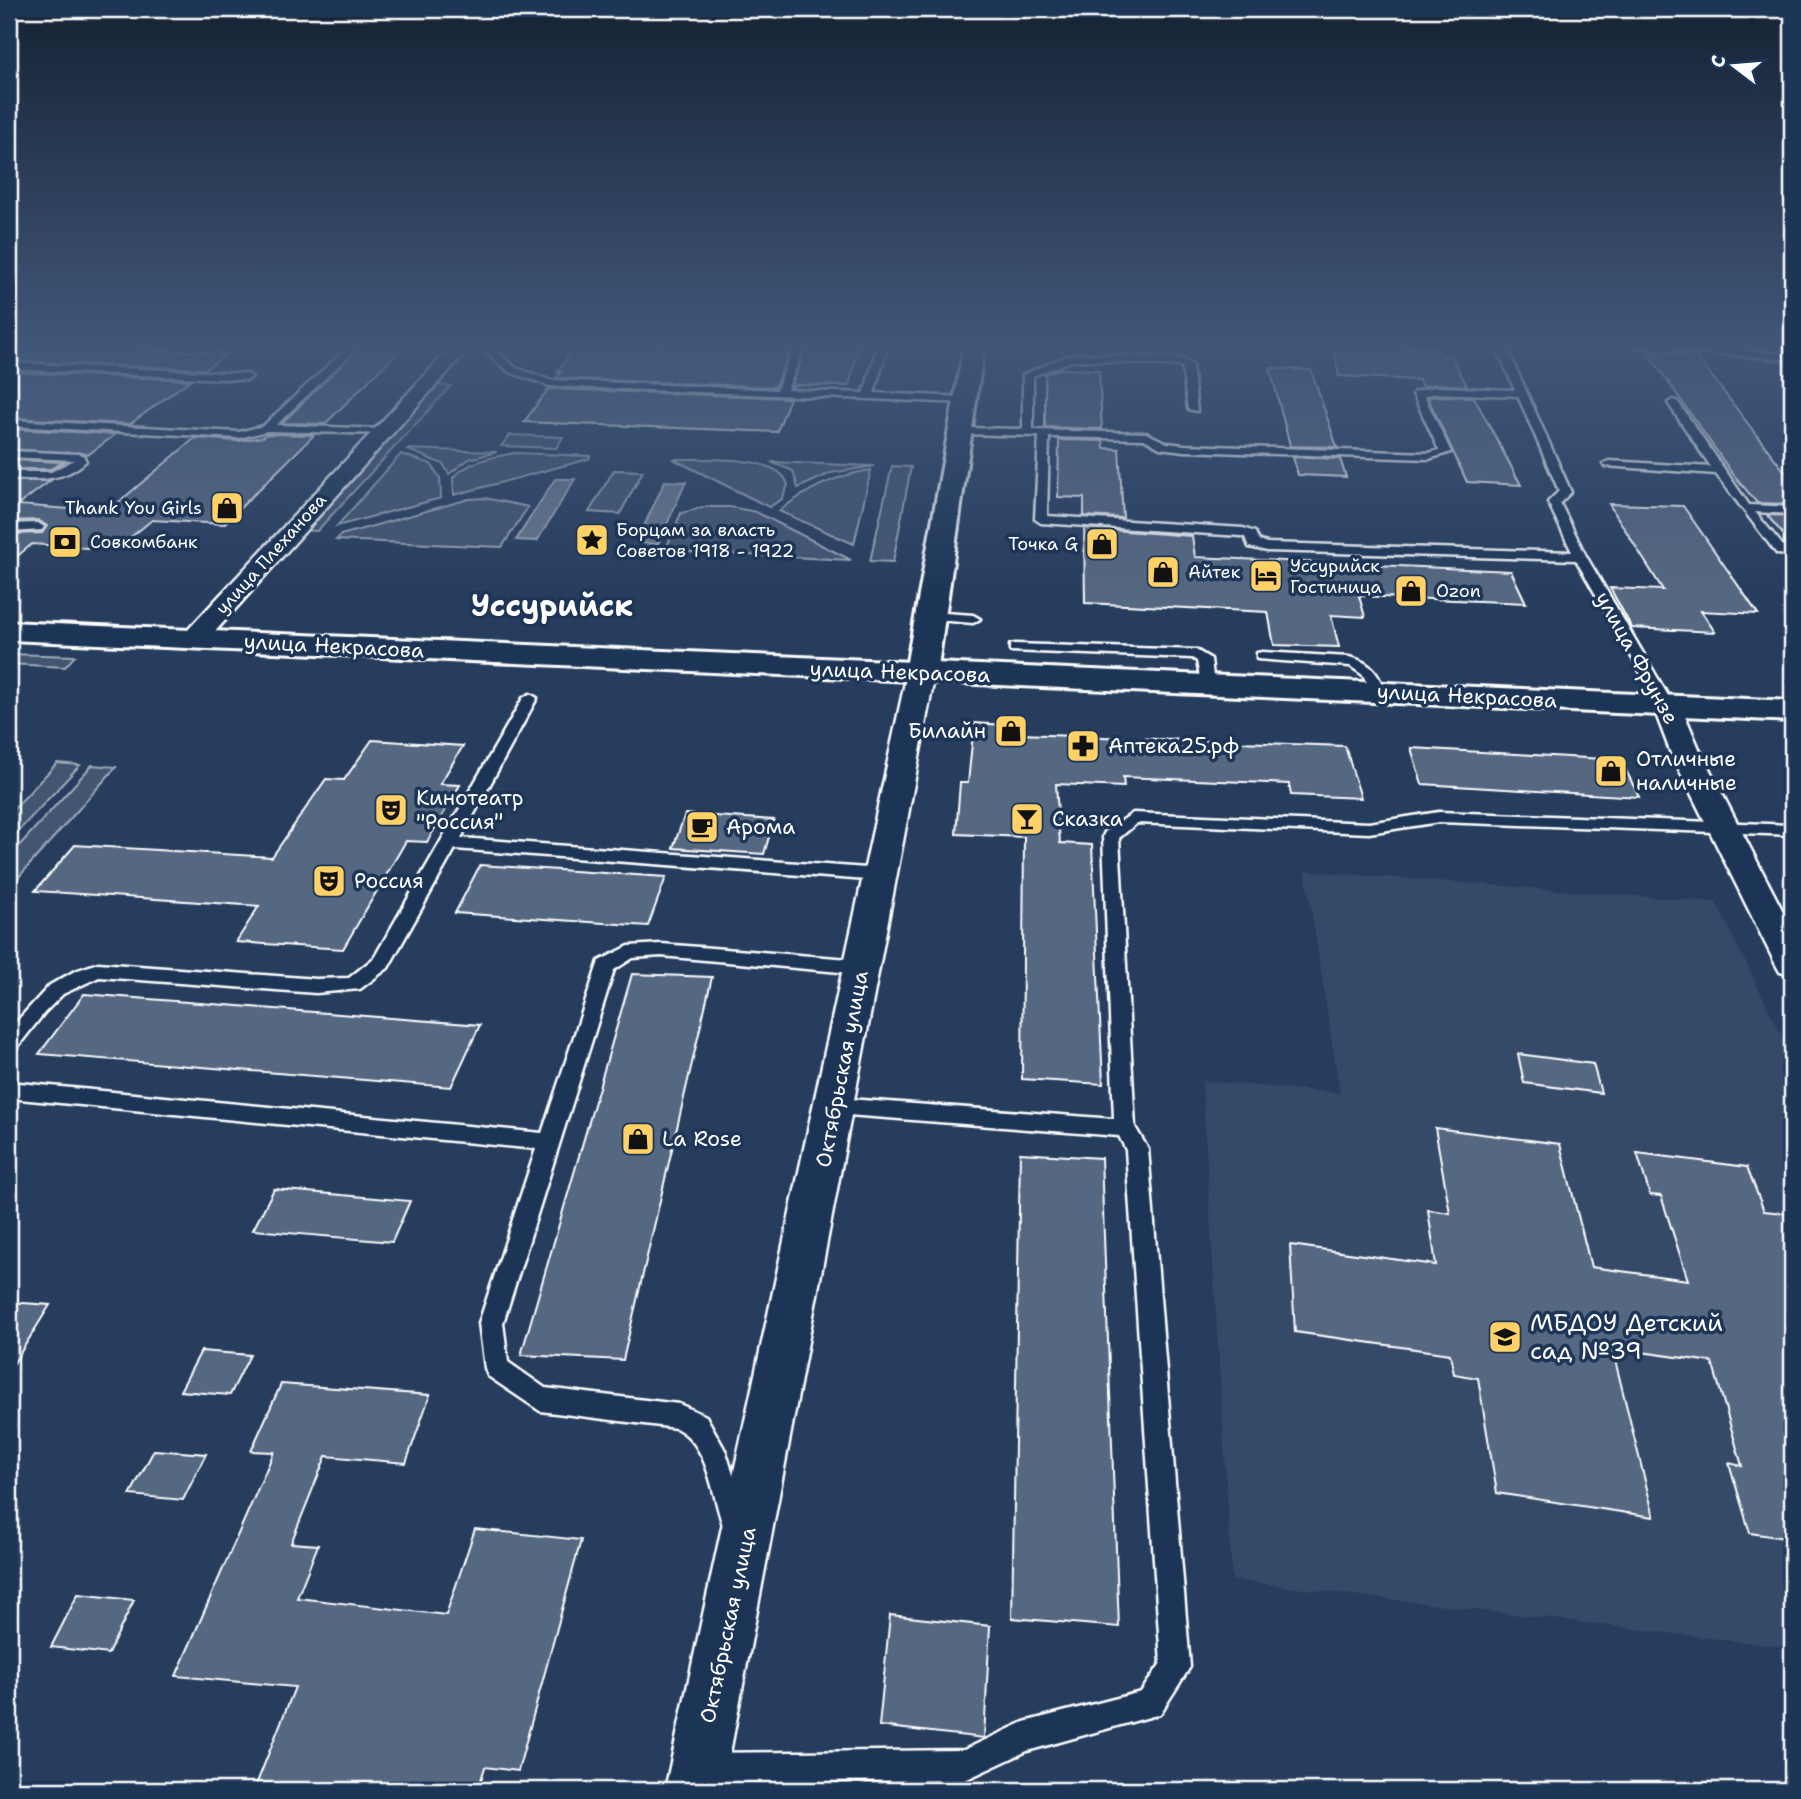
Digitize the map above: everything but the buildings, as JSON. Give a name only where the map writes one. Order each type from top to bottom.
[{"type":"main road","name":"Октябрьская улица","points":[[920,673],[962,431]]},
{"type":"main road","name":"улица Некрасова","points":[[9,631],[1792,711]]},
{"type":"street","name":"улица Плеханова","points":[[194,639],[386,429]]},
{"type":"street","name":"Октябрьская улица","points":[[696,1779],[835,1106],[920,673]]},
{"type":"street","name":"улица Фрунзе","points":[[1667,706],[1685,751],[1792,963]]},
{"type":"lane","points":[[123,429],[239,435],[263,429]]},
{"type":"lane","points":[[295,429],[383,432]]},
{"type":"lane","points":[[1028,429],[1028,433]]},
{"type":"lane","points":[[962,431],[1146,436],[1164,446],[1184,448],[1429,456],[1445,452],[1434,429]]},
{"type":"lane","name":"улица Фрунзе","points":[[1537,429],[1565,492],[1554,502],[1580,556],[1667,706]]},
{"type":"lane","points":[[1690,429],[1746,508],[1786,551],[1792,564]]},
{"type":"lane","points":[[1044,434],[1041,519],[1243,532],[1251,536],[1254,544],[1268,547],[1580,556]]},
{"type":"lane","points":[[9,454],[79,457],[80,461],[62,474],[54,476],[9,475]]},
{"type":"lane","points":[[1609,464],[1719,471]]},
{"type":"lane","points":[[1746,508],[1792,510]]},
{"type":"lane","points":[[9,528],[37,527]]},
{"type":"lane","points":[[930,617],[973,619]]},
{"type":"lane","points":[[1015,648],[1184,652],[1204,659],[1207,685]]},
{"type":"lane","points":[[1262,656],[1361,664],[1371,672],[1378,692]]},
{"type":"lane","points":[[9,1044],[50,993],[73,977],[99,970],[316,986],[353,984],[381,963],[530,698]]},
{"type":"lane","points":[[696,1779],[965,1765],[1024,1737],[1150,1704],[1175,1667],[1137,1149],[1125,1128],[1111,836],[1133,818],[1369,828],[1439,817],[1792,830]]},
{"type":"lane","points":[[450,842],[880,875]]},
{"type":"lane","points":[[743,1550],[713,1452],[696,1425],[679,1416],[540,1399],[497,1368],[491,1323],[606,966],[629,952],[661,950],[862,967]]},
{"type":"lane","points":[[9,1090],[550,1142]]},
{"type":"lane","points":[[835,1106],[1125,1128]]},
{"type":"shaded area","points":[[393,429],[411,429],[317,531],[298,530]]},
{"type":"shaded area","points":[[510,435],[563,437],[556,448],[501,446]]},
{"type":"shaded area","points":[[406,449],[497,452],[469,459],[449,474],[443,464]]},
{"type":"shaded area","points":[[515,453],[590,456],[589,459],[454,495],[453,478],[466,467],[482,460]]},
{"type":"shaded area","points":[[401,454],[431,464],[440,478],[441,498],[337,526]]},
{"type":"shaded area","points":[[673,459],[719,459],[755,463],[782,475],[788,485],[782,499],[769,507]]},
{"type":"shaded area","points":[[771,462],[874,466],[831,473],[798,488],[793,471]]},
{"type":"shaded area","points":[[892,466],[911,467],[893,562],[870,561]]},
{"type":"shaded area","points":[[614,470],[643,471],[620,514],[589,512]]},
{"type":"shaded area","points":[[871,470],[854,544],[779,511],[822,484]]},
{"type":"shaded area","points":[[555,479],[575,479],[537,541],[516,540]]},
{"type":"shaded area","points":[[665,481],[686,482],[658,544],[636,543]]},
{"type":"shaded area","points":[[485,498],[528,507],[502,547],[336,540],[341,535],[469,499]]},
{"type":"shaded area","points":[[705,507],[730,507],[756,512],[851,560],[665,551],[681,513]]},
{"type":"shaded area","points":[[9,654],[75,656],[65,667],[9,664]]},
{"type":"shaded area","points":[[57,763],[80,765],[9,841],[9,814]]},
{"type":"shaded area","points":[[92,765],[116,767],[9,888],[9,857]]},
{"type":"shaded area","name":"МБДОУ Детский сад №39","points":[[1305,871],[1716,902],[1792,1056],[1792,1648],[1232,1580],[1202,1081],[1340,1093]]},
{"type":"place","name":"Thank You Girls","points":[[227,508]]},
{"type":"place","name":"Борцам за власть Советов 1918 - 1922","points":[[592,540]]},
{"type":"place","name":"Совкомбанк","points":[[65,542]]},
{"type":"place","name":"Точка G","points":[[1102,544]]},
{"type":"place","name":"Айтек","points":[[1163,572]]},
{"type":"place","name":"Уссурийск Гостиница","points":[[1266,576]]},
{"type":"place","name":"Ozon","points":[[1411,591]]},
{"type":"place","name":"Билайн","points":[[1011,731]]},
{"type":"place","name":"Аптека25.рф","points":[[1083,746]]},
{"type":"place","name":"Отличные наличные","points":[[1611,771]]},
{"type":"place","name":"Кинотеатр \"Россия\"","points":[[391,810]]},
{"type":"place","name":"Сказка","points":[[1027,819]]},
{"type":"place","name":"Арома","points":[[702,827]]},
{"type":"place","name":"Россия","points":[[329,881]]},
{"type":"place","name":"La Rose","points":[[638,1139]]},
{"type":"place","name":"МБДОУ Детский сад №39","points":[[1505,1337]]},
{"type":"district","name":"Уссурийск","points":[[552,606]]}]
